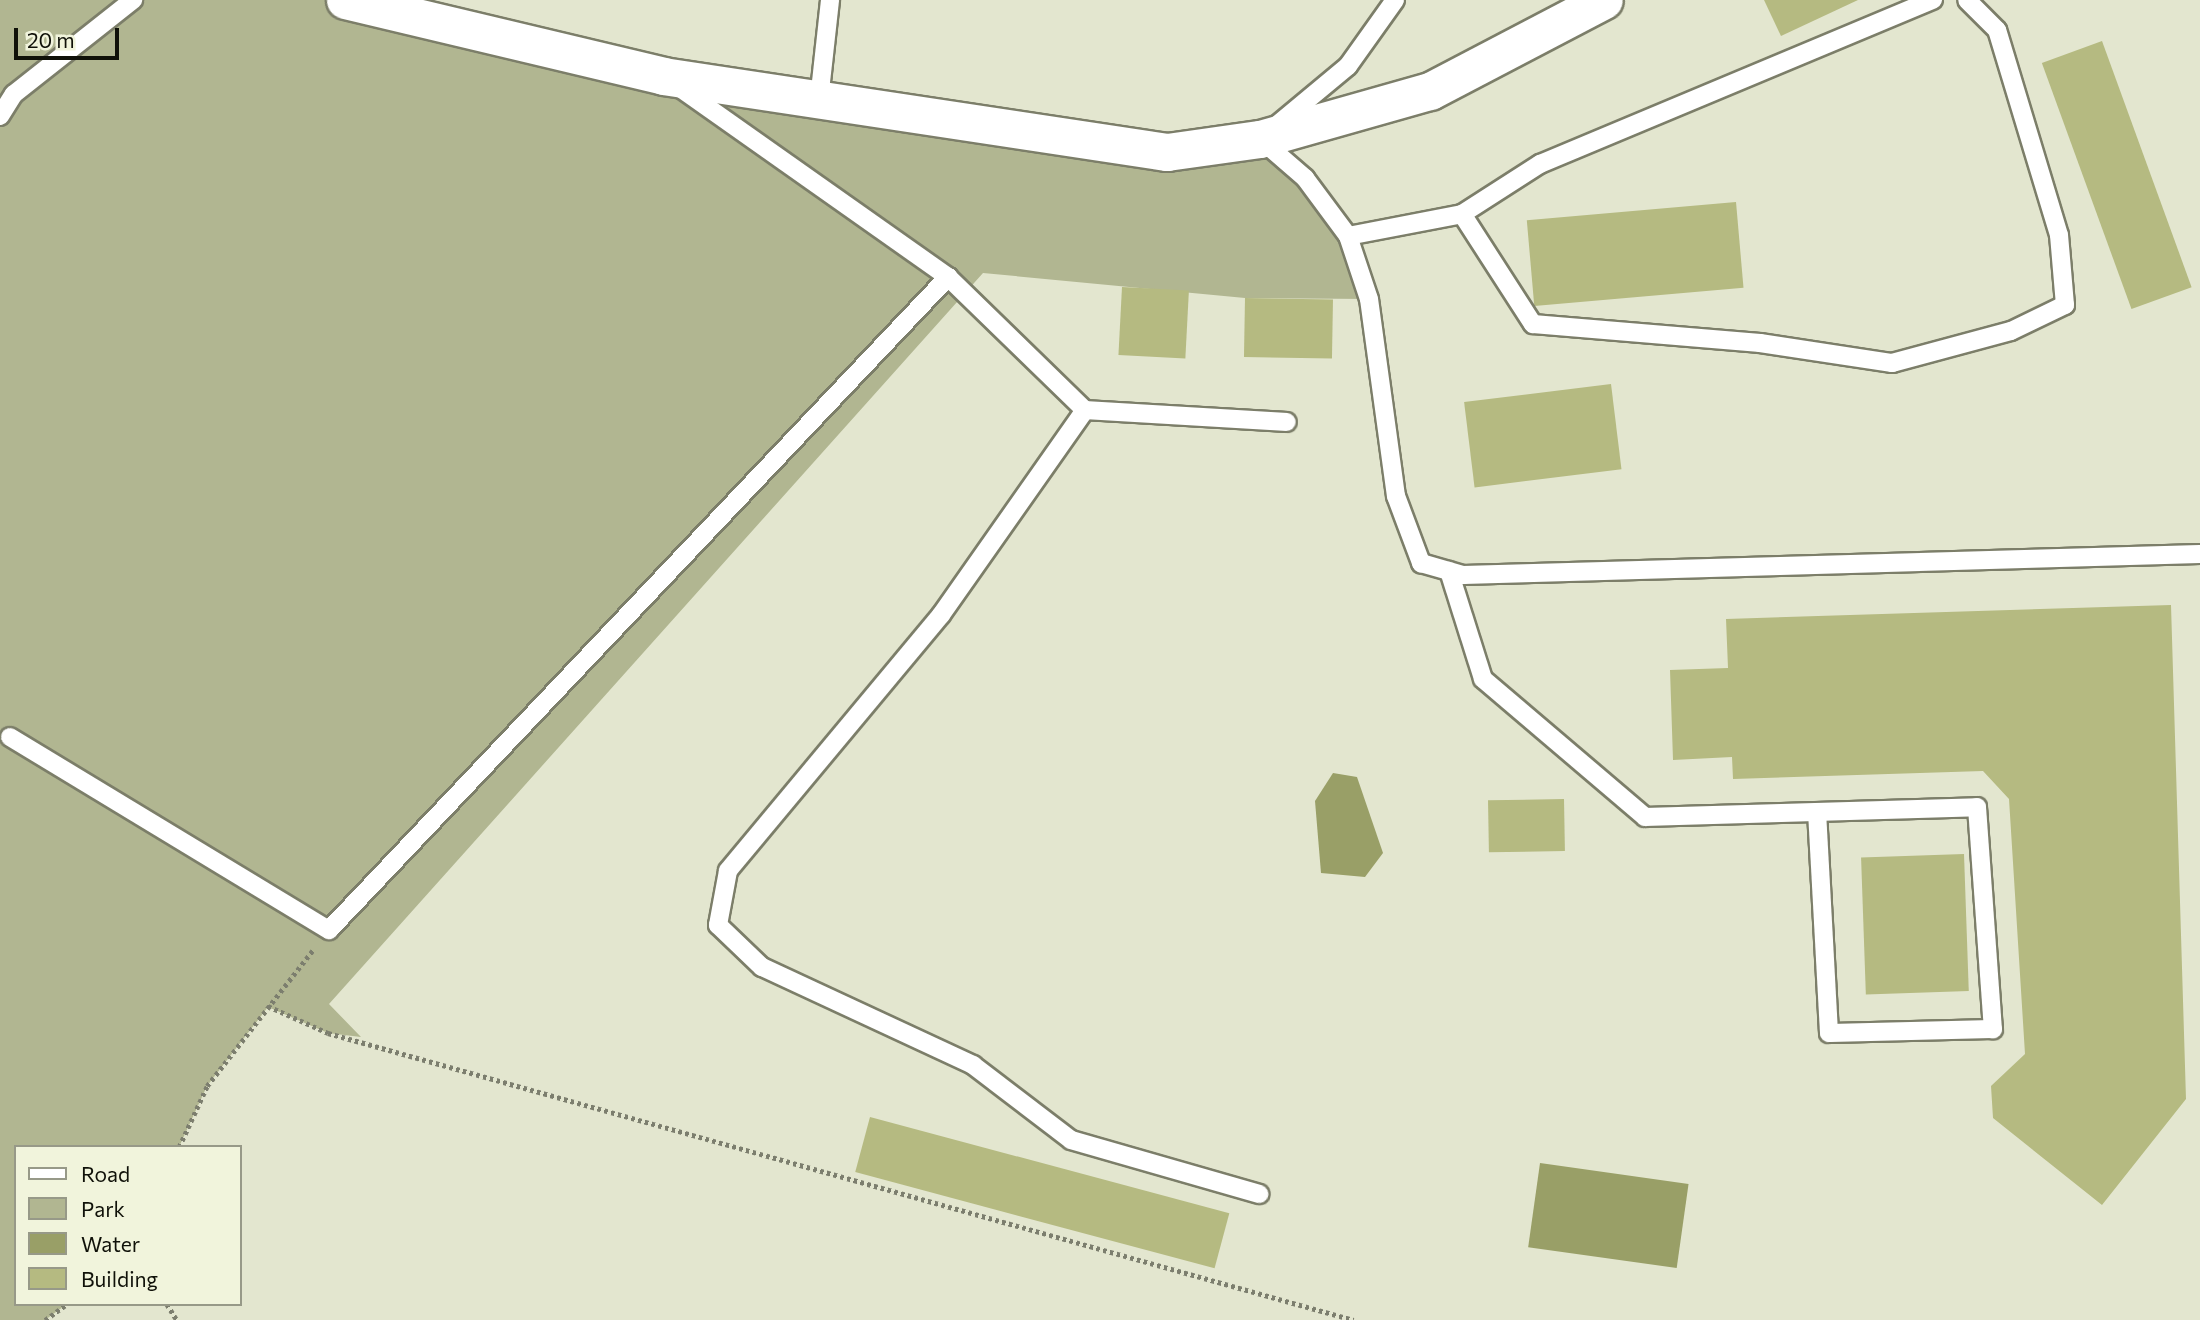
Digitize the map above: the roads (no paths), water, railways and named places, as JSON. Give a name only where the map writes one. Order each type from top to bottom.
[{"type":"street","points":[[345,0],[663,76],[1167,152],[1260,139],[1430,91],[1604,0]]},
{"type":"lane","points":[[0,116],[14,94],[133,0]]},
{"type":"lane","points":[[819,100],[830,0]]},
{"type":"lane","points":[[1395,0],[1348,66],[1260,139],[1305,178],[1348,236],[1369,299],[1396,496],[1421,563],[1449,571],[2200,554]]},
{"type":"lane","points":[[1348,236],[1462,214],[1540,164],[1933,0]]},
{"type":"lane","points":[[1462,214],[1533,324],[1760,342],[1892,363],[2011,331],[2065,305],[2059,235],[1997,30],[1967,0]]},
{"type":"lane","points":[[663,76],[948,277],[1084,410],[1287,422]]},
{"type":"lane","points":[[10,737],[329,930],[948,277]]},
{"type":"lane","points":[[1084,410],[940,615],[728,871],[718,925],[762,967],[973,1065],[1071,1140],[1259,1194]]},
{"type":"lane","points":[[1449,571],[1483,679],[1645,817],[1977,807],[1993,1029],[1829,1033],[1817,812]]},
{"type":"water","points":[[1333,773],[1357,777],[1383,853],[1365,877],[1321,873],[1315,801]]},
{"type":"water","points":[[1540,1163],[1689,1184],[1677,1268],[1528,1247]]}]
